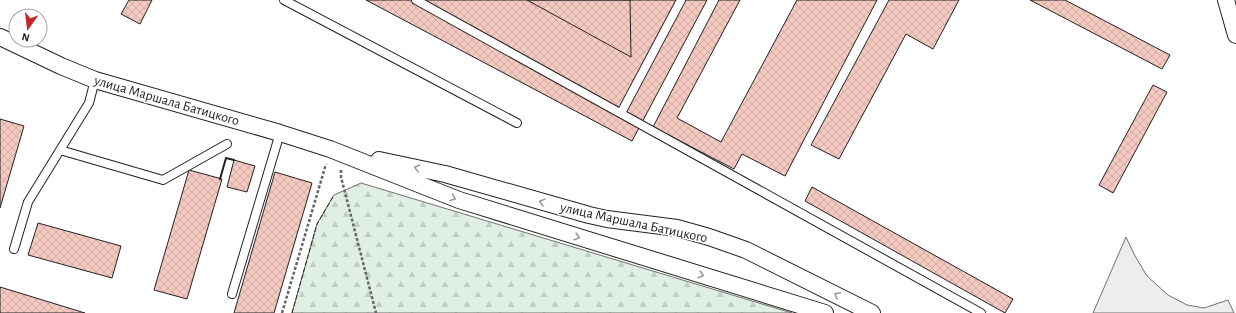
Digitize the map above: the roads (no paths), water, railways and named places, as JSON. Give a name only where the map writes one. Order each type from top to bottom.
[{"type":"street","points":[[1226,0],[1236,35]]},
{"type":"street","name":"улица Маршала Батицкого","points":[[0,37],[60,66],[95,80],[334,150],[459,200],[825,313]]},
{"type":"street","name":"улица Маршала Батицкого","points":[[334,150],[445,174],[589,215],[607,219],[677,228],[709,237],[758,256],[872,313]]},
{"type":"lane","points":[[284,0],[517,123]]},
{"type":"lane","points":[[416,0],[981,313]]},
{"type":"lane","points":[[621,113],[681,0]]},
{"type":"lane","points":[[14,249],[28,202],[89,103],[95,80]]},
{"type":"lane","points":[[232,294],[280,133]]},
{"type":"lane","points":[[60,150],[163,180],[227,144]]}]
